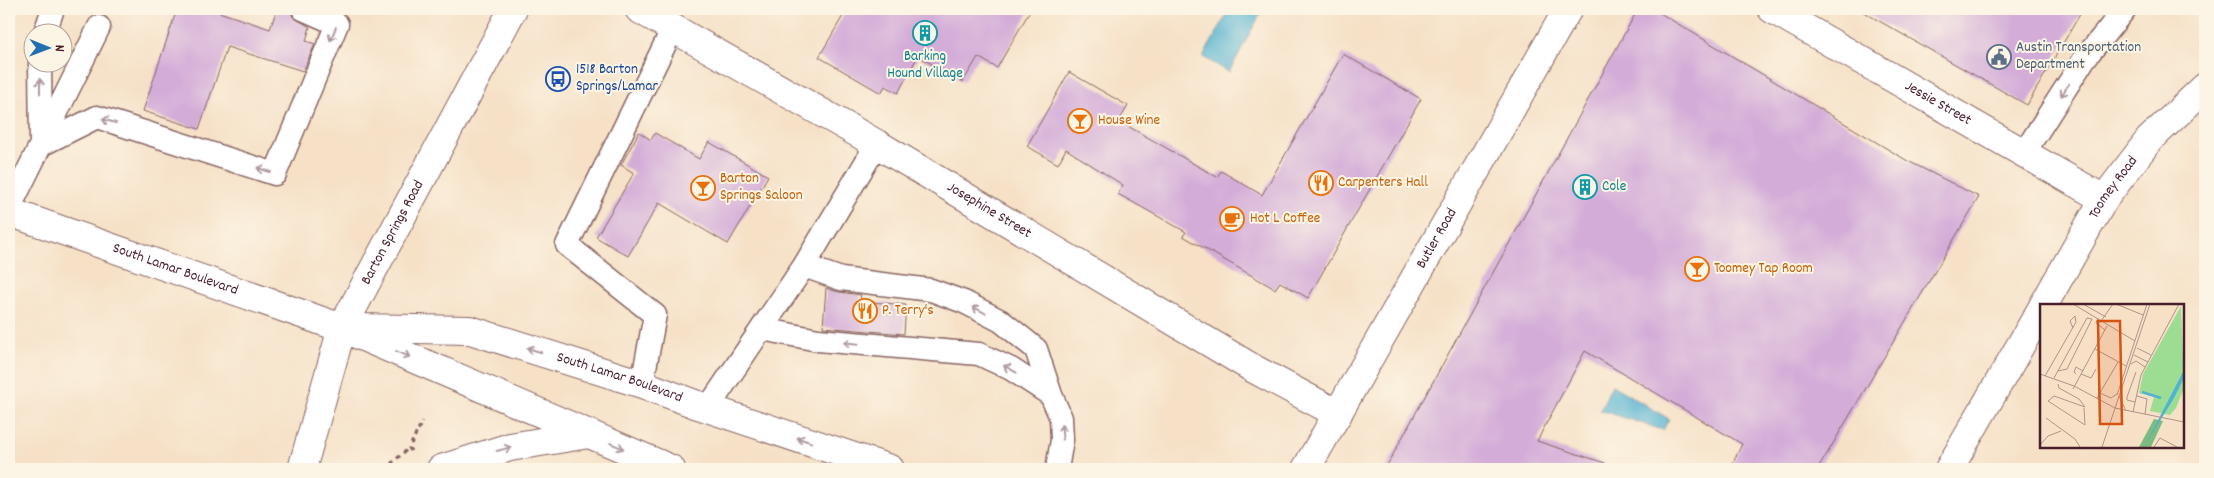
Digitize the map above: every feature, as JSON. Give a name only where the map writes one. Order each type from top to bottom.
[{"type":"street","name":"Barton Springs Road","points":[[302,469],[342,328],[513,9]]},
{"type":"street","name":"Josephine Street","points":[[639,9],[877,144],[1254,369],[1338,414]]},
{"type":"street","name":"Butler Road","points":[[1306,469],[1568,9]]},
{"type":"street","name":"Jessie Street","points":[[1772,9],[2104,199]]},
{"type":"street","name":"Toomey Road","points":[[2044,304],[2104,199],[2149,140],[2205,87]]},
{"type":"street","name":"South Lamar Boulevard","points":[[9,210],[342,328],[671,469]]},
{"type":"street","name":"Toomey Road","points":[[1949,469],[2040,310]]},
{"type":"street","name":"South Lamar Boulevard","points":[[342,328],[470,330],[642,384],[890,469]]},
{"type":"street","points":[[441,469],[510,447],[589,434]]},
{"type":"lane","points":[[48,22],[53,9]]},
{"type":"lane","points":[[40,145],[96,118],[274,174],[338,24],[303,9]]},
{"type":"lane","points":[[2024,153],[2085,58],[2125,9]]},
{"type":"lane","points":[[9,210],[100,27]]},
{"type":"lane","points":[[642,384],[655,315],[567,245],[673,28]]},
{"type":"lane","points":[[40,72],[40,145]]},
{"type":"lane","points":[[708,408],[804,266],[877,144]]},
{"type":"lane","points":[[804,266],[841,279],[931,290],[964,302],[1001,321],[1036,349],[1051,395],[1061,418],[1062,440],[1057,469]]},
{"type":"lane","points":[[762,329],[818,340],[979,354],[1011,369],[1051,395]]},
{"type":"path","points":[[376,468],[383,469],[409,448],[422,422]]},
{"type":"path","points":[[409,448],[413,454]]},
{"type":"water","points":[[1230,9],[1263,9],[1229,72],[1203,57]]},
{"type":"water","points":[[1612,385],[1669,419],[1663,430],[1600,410]]},
{"type":"building","points":[[177,9],[210,9],[270,29],[277,9],[290,9],[293,17],[310,27],[306,41],[315,44],[303,71],[227,47],[199,129],[143,111]]},
{"type":"building","name":"Barking Hound Village","points":[[847,9],[1031,9],[997,68],[978,57],[963,82],[918,56],[898,93],[885,86],[881,93],[819,57]]},
{"type":"building","points":[[1638,9],[1653,9],[1906,160],[1979,197],[1818,469],[1730,469],[1742,444],[1585,351],[1537,441],[1605,463],[1604,469],[1385,469]]},
{"type":"building","name":"Austin Transportation Department","points":[[1858,9],[2083,9],[2027,105]]},
{"type":"building","name":"Carpenters Hall","points":[[1343,54],[1421,99],[1308,298],[1280,282],[1275,289],[1183,236],[1186,232],[1118,194],[1123,185],[1066,149],[1058,164],[1027,146],[1069,72],[1128,106],[1119,121],[1217,177],[1221,171],[1262,195]]},
{"type":"building","name":"Barton Springs Saloon","points":[[639,132],[651,140],[655,133],[699,159],[709,142],[768,176],[728,244],[659,203],[628,256],[596,237],[634,173],[621,165]]},
{"type":"building","name":"P. Terry's","points":[[826,288],[861,295],[860,301],[906,305],[904,334],[823,327]]},
{"type":"place","name":"Barking Hound Village","points":[[925,33]]},
{"type":"place","name":"Austin Transportation Department","points":[[1999,57]]},
{"type":"place","name":"1518 Barton Springs/Lamar","points":[[558,79]]},
{"type":"place","name":"House Wine","points":[[1080,121]]},
{"type":"place","name":"Carpenters Hall","points":[[1321,183]]},
{"type":"place","name":"Cole","points":[[1585,187]]},
{"type":"place","name":"Barton Springs Saloon","points":[[703,188]]},
{"type":"place","name":"Hot L Coffee","points":[[1232,219]]},
{"type":"place","name":"Toomey Tap Room","points":[[1697,269]]},
{"type":"place","name":"P. Terry's","points":[[865,311]]}]
